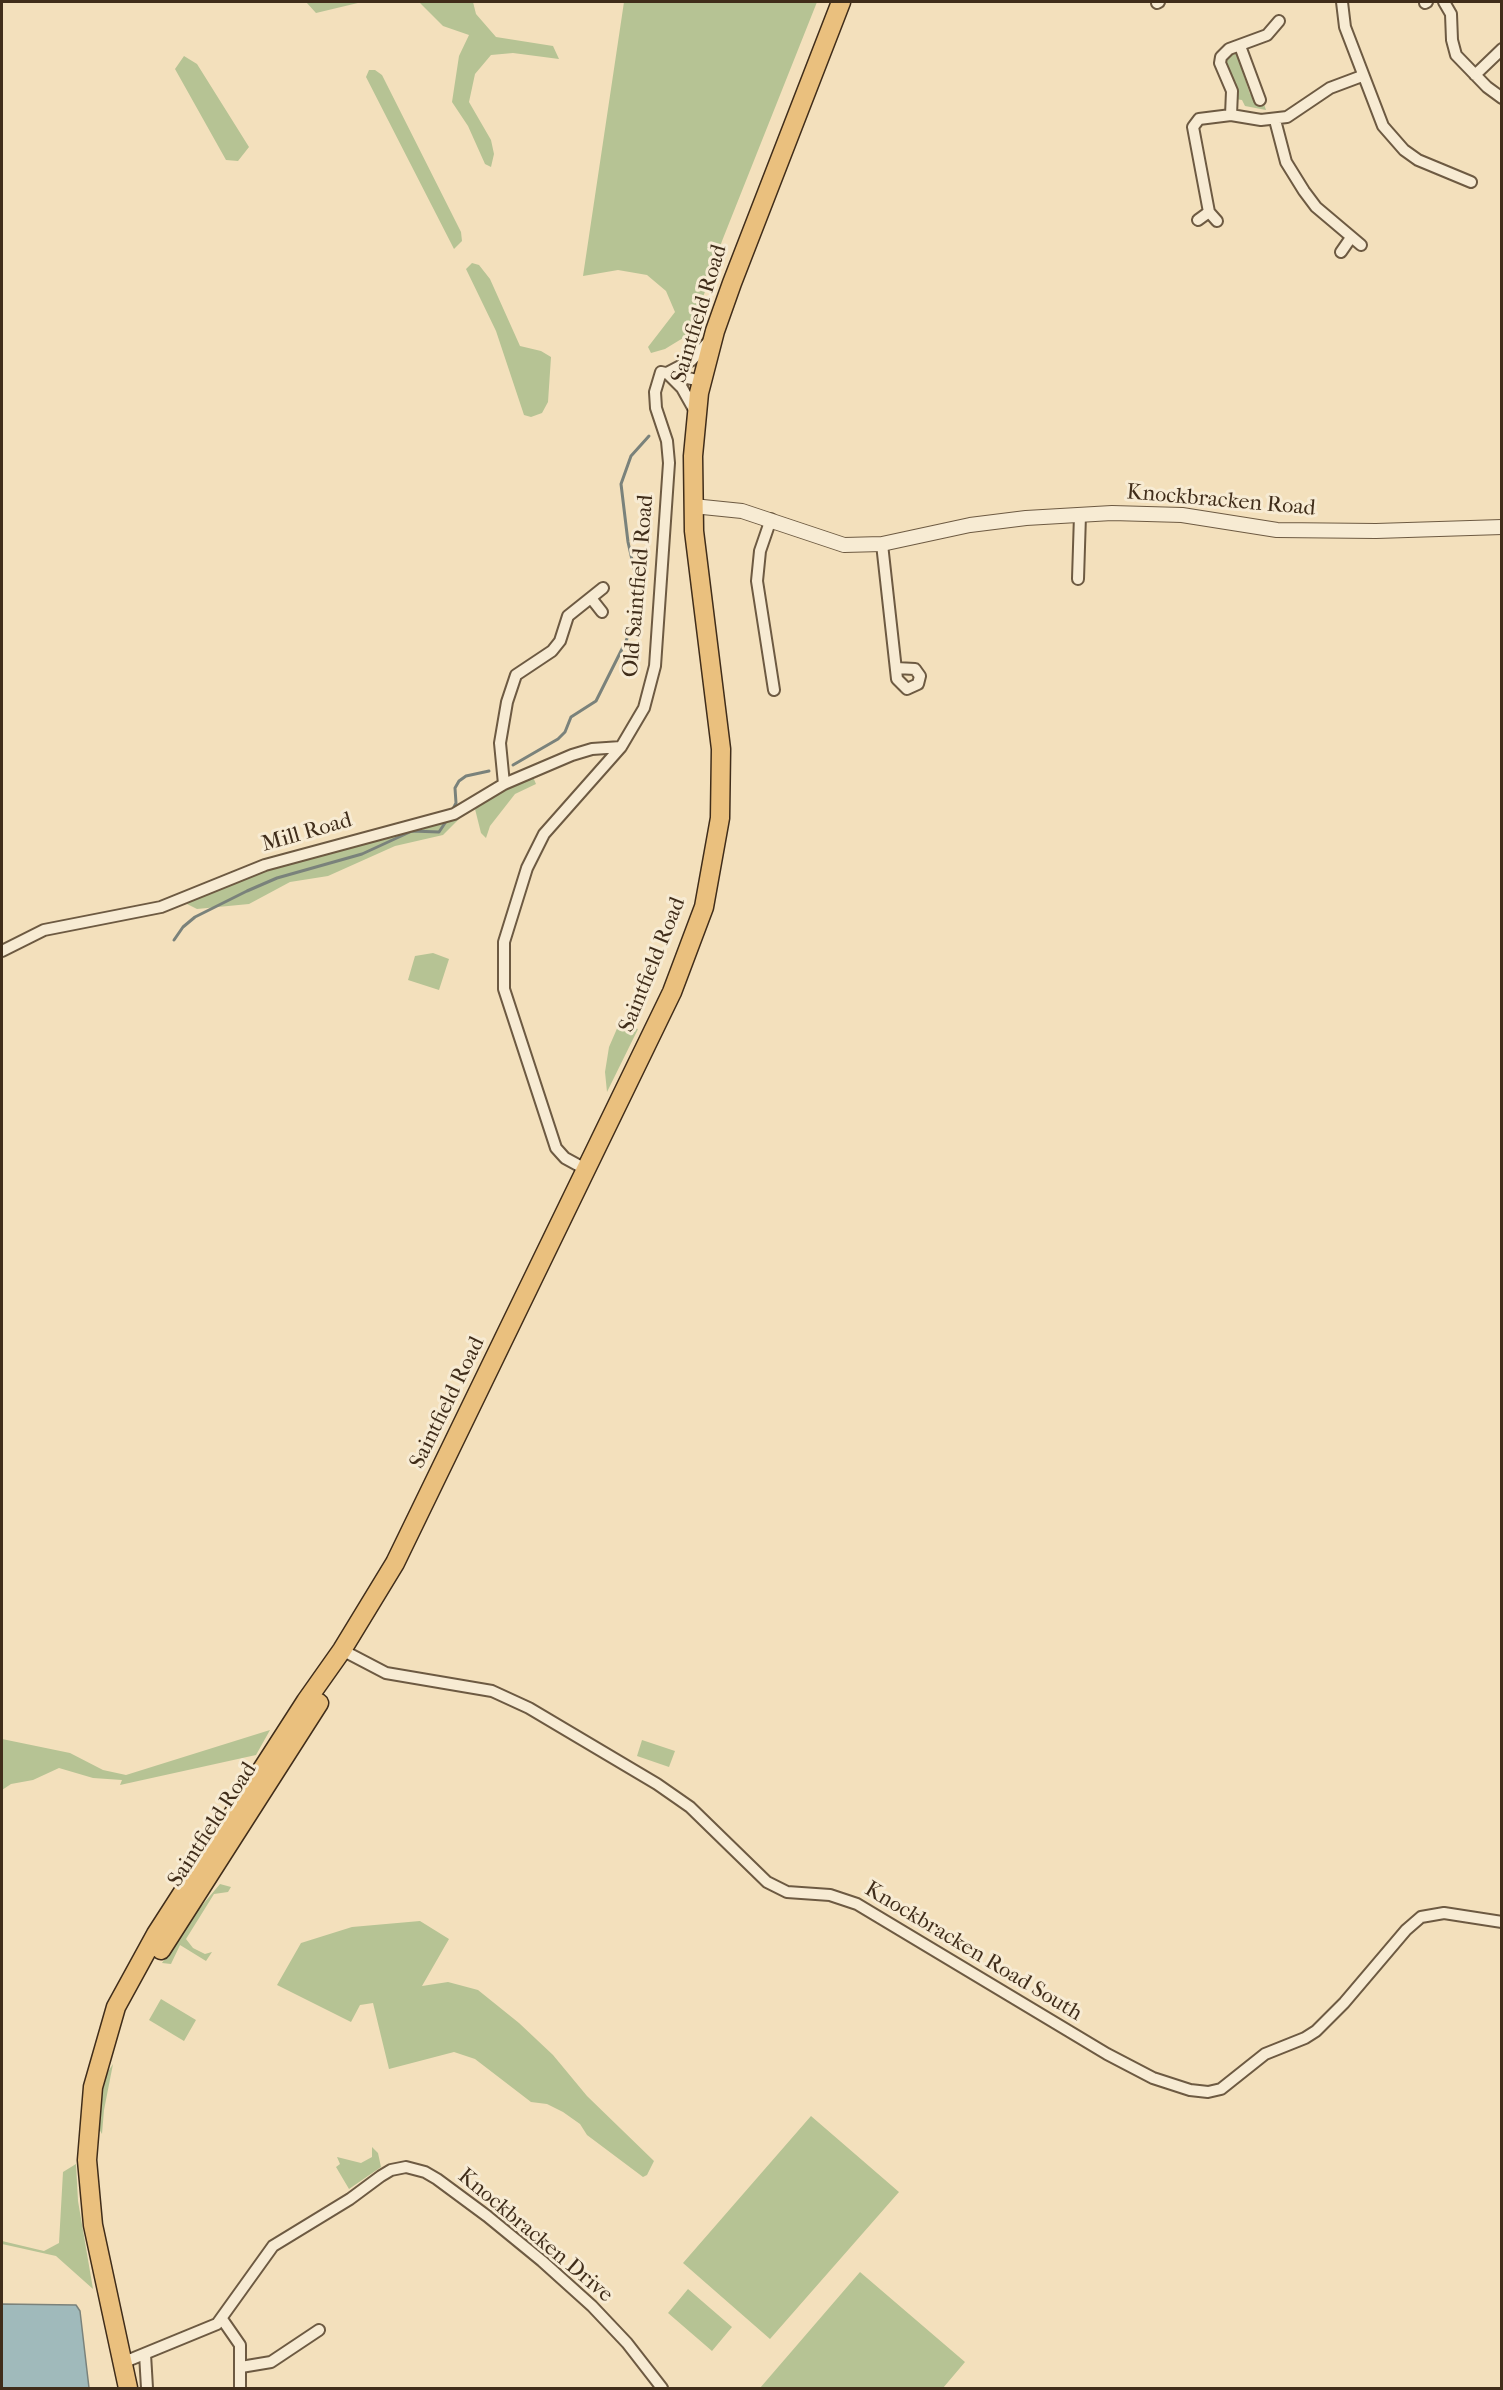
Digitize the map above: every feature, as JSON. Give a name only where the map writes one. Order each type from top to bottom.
[{"type":"highway","name":"Saintfield Road","points":[[128,2388],[93,2225],[87,2160],[93,2087],[114,2022],[116,2007],[125,1987],[210,1850],[306,1701],[342,1650],[395,1563],[587,1170],[685,961],[704,907],[716,848],[722,787],[721,749],[698,569],[693,506],[697,414],[701,381],[715,331],[841,2]]},
{"type":"highway","name":"Saintfield Road","points":[[114,2022],[123,2012],[341,1668],[342,1650]]},
{"type":"highway","points":[[210,1850],[229,1831],[279,1755],[287,1755]]},
{"type":"street","points":[[1342,2],[1345,27],[1383,126],[1404,150],[1425,164],[1471,182]]},
{"type":"street","points":[[1444,2],[1451,14],[1452,40],[1456,55],[1502,98]]},
{"type":"street","points":[[1234,116],[1232,91],[1220,63],[1221,57],[1224,52],[1267,35],[1279,21]]},
{"type":"street","points":[[1240,45],[1260,100]]},
{"type":"street","points":[[1475,75],[1502,49]]},
{"type":"street","points":[[1198,220],[1213,216],[1193,127],[1199,119],[1234,116],[1275,120],[1296,112],[1330,88],[1362,76]]},
{"type":"street","points":[[1275,120],[1280,149],[1298,183],[1316,207],[1350,239],[1361,245]]},
{"type":"street","points":[[1341,252],[1350,239]]},
{"type":"street","points":[[664,372],[692,360],[715,331]]},
{"type":"street","points":[[664,372],[701,381]]},
{"type":"street","points":[[664,372],[682,388],[697,414]]},
{"type":"street","name":"Old Saintfield Road","points":[[587,1170],[565,1158],[556,1148],[508,1007],[502,959],[518,896],[544,834],[621,747],[644,708],[655,666],[669,463],[667,441],[655,400],[664,372]]},
{"type":"street","name":"Knockbracken Road","points":[[693,506],[731,509],[771,519],[844,545],[882,544],[970,525],[1142,512],[1182,514],[1253,528],[1288,530],[1386,531],[1502,527]]},
{"type":"street","points":[[1078,579],[1080,515]]},
{"type":"street","points":[[771,519],[760,551],[757,581],[774,690]]},
{"type":"street","points":[[882,544],[896,668]]},
{"type":"street","points":[[504,784],[500,743],[513,680],[519,671],[545,658],[552,651],[560,641],[568,616],[603,588]]},
{"type":"street","points":[[591,598],[602,612]]},
{"type":"street","name":"Mill Road","points":[[2,951],[44,930],[161,907],[265,865],[441,817],[466,807],[504,784],[572,755],[592,749],[621,747]]},
{"type":"street","name":"Knockbracken Road South","points":[[342,1650],[386,1673],[492,1691],[529,1708],[657,1784],[690,1807],[767,1882],[788,1892],[830,1895],[865,1907],[1107,2054],[1154,2078],[1190,2090],[1208,2092],[1221,2089],[1265,2054],[1317,2031],[1406,1930],[1421,1917],[1437,1912],[1502,1922]]},
{"type":"street","name":"Knockbracken Drive","points":[[222,2319],[273,2246],[350,2199],[391,2170],[406,2167],[425,2172],[487,2216],[592,2306],[627,2343],[662,2388]]},
{"type":"street","points":[[123,2363],[210,2328],[222,2319],[240,2344],[240,2388]]},
{"type":"street","points":[[241,2367],[271,2362],[319,2330]]},
{"type":"street","points":[[145,2354],[147,2388]]},
{"type":"green space","points":[[306,2],[362,2],[316,13]]},
{"type":"green space","points":[[419,2],[473,2],[476,14],[496,37],[553,46],[559,59],[513,53],[491,55],[475,74],[469,102],[491,140],[494,154],[491,167],[485,164],[468,126],[452,102],[459,56],[469,35],[443,26]]},
{"type":"green space","points":[[624,2],[817,2],[722,241],[695,321],[683,338],[665,349],[651,353],[648,347],[675,312],[666,291],[647,275],[618,270],[583,276]]},
{"type":"green space","points":[[1235,53],[1245,68],[1243,73],[1250,94],[1263,101],[1266,110],[1245,106],[1242,100],[1235,99],[1234,80],[1225,65],[1226,55]]},
{"type":"green space","points":[[184,56],[197,64],[249,147],[238,161],[226,160],[175,69]]},
{"type":"green space","points":[[369,70],[375,70],[382,75],[461,232],[462,241],[454,249],[366,77]]},
{"type":"green space","points":[[472,263],[479,265],[490,279],[520,346],[541,351],[551,357],[548,402],[542,413],[531,417],[524,415],[496,331],[466,269]]},
{"type":"green space","points":[[533,777],[536,784],[515,794],[490,826],[486,838],[481,833],[475,809],[504,789]]},
{"type":"green space","points":[[460,818],[443,835],[395,846],[328,876],[290,882],[249,904],[197,909],[183,902],[270,866]]},
{"type":"green space","points":[[433,953],[449,959],[439,990],[408,980],[415,956]]},
{"type":"green space","points":[[619,1024],[638,1029],[607,1092],[605,1072],[609,1047]]},
{"type":"green space","points":[[270,1730],[256,1755],[120,1785],[122,1780],[93,1778],[59,1768],[33,1780],[11,1784],[2,1790],[2,1739],[70,1753],[103,1770],[126,1775]]},
{"type":"green space","points":[[642,1740],[675,1751],[669,1767],[637,1756]]},
{"type":"green space","points":[[220,1884],[231,1887],[228,1892],[214,1894],[186,1939],[193,1948],[205,1954],[212,1952],[206,1961],[180,1945],[171,1964],[162,1963],[193,1916]]},
{"type":"green space","points":[[420,1921],[449,1939],[422,1986],[448,1982],[478,1990],[519,2023],[553,2055],[587,2096],[654,2161],[647,2175],[643,2177],[587,2135],[580,2124],[563,2112],[547,2104],[531,2102],[475,2059],[454,2052],[389,2069],[373,2003],[360,2005],[351,2022],[277,1985],[301,1943],[352,1927]]},
{"type":"green space","points":[[161,1999],[196,2020],[184,2041],[149,2020]]},
{"type":"green space","points":[[113,2064],[102,2134],[98,2127],[100,2096],[104,2078]]},
{"type":"green space","points":[[811,2116],[899,2192],[770,2339],[683,2263]]},
{"type":"green space","points":[[372,2147],[378,2153],[381,2167],[349,2189],[336,2167],[340,2164],[337,2157],[361,2163],[372,2157]]},
{"type":"green space","points":[[76,2164],[78,2201],[93,2289],[56,2256],[2,2244],[2,2241],[44,2251],[59,2243],[63,2172]]},
{"type":"green space","points":[[860,2272],[965,2362],[943,2388],[760,2388]]},
{"type":"green space","points":[[688,2289],[732,2327],[712,2351],[668,2313]]},
{"type":"water","points":[[2,2304],[76,2305],[80,2311],[89,2388],[2,2388]]},
{"type":"waterway","points":[[513,765],[558,739],[565,732],[571,717],[596,701],[626,641],[636,616],[640,595],[628,542],[621,484],[631,456],[649,436]]},
{"type":"waterway","points":[[452,811],[456,803],[455,788],[459,781],[466,776],[489,771]]},
{"type":"waterway","points":[[174,940],[183,927],[195,917],[247,891],[277,878],[362,854],[412,831],[439,832],[447,820]]}]
